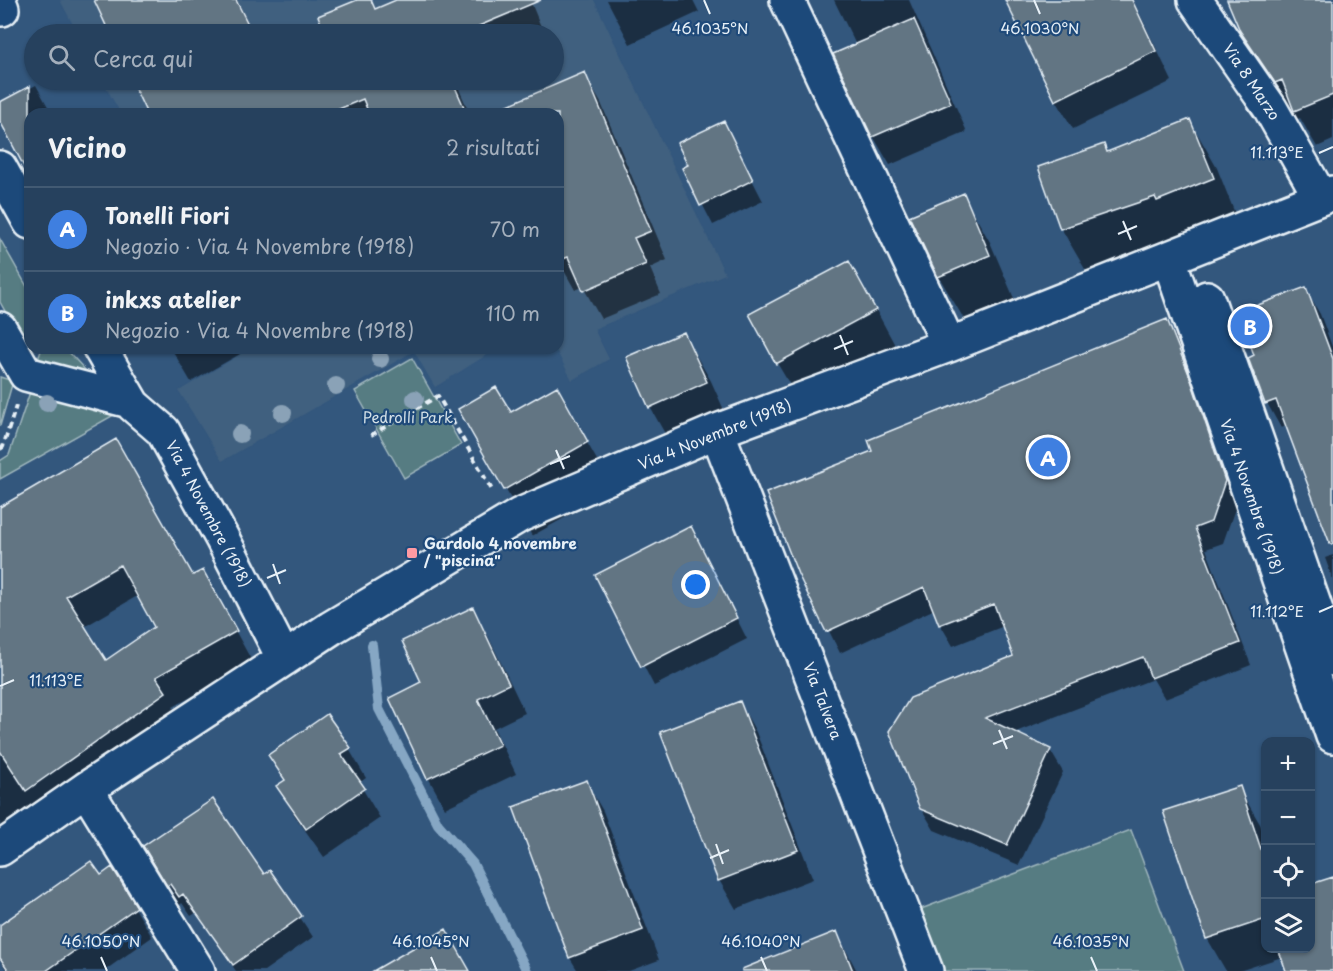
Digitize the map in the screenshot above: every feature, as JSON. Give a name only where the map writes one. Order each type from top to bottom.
[{"type":"street","points":[[787,0],[949,345]]},
{"type":"street","name":"Via 8 Marzo","points":[[1195,0],[1270,108],[1327,196]]},
{"type":"street","points":[[0,4],[2,9],[0,9]]},
{"type":"street","points":[[0,168],[24,211]]},
{"type":"street","name":"Via 4 Novembre (1918)","points":[[0,849],[86,789],[331,628],[520,515],[717,431],[949,345],[1327,196]]},
{"type":"street","name":"Via 4 Novembre (1918)","points":[[1180,255],[1333,659]]},
{"type":"street","name":"Via 4 Novembre (1918)","points":[[1180,255],[1333,736]]},
{"type":"street","points":[[0,329],[26,374],[130,400]]},
{"type":"street","name":"Via 4 Novembre (1918)","points":[[103,354],[130,400],[163,431],[284,659]]},
{"type":"street","name":"Via Talvera","points":[[717,431],[926,971]]},
{"type":"street","points":[[86,789],[198,971]]},
{"type":"path","points":[[0,449],[3,447],[26,374]]},
{"type":"path","points":[[371,435],[438,396],[494,494]]},
{"type":"shaded area","points":[[60,0],[594,0],[725,274],[594,329],[609,359],[572,380],[558,354],[564,354],[564,108],[118,108],[108,90],[564,90],[564,24],[73,24]]},
{"type":"shaded area","points":[[241,354],[409,354],[222,461],[179,391]]},
{"type":"shaded area","points":[[416,354],[488,354],[435,387]]},
{"type":"green space","points":[[0,239],[24,281],[24,337],[19,336],[0,302]]},
{"type":"green space","points":[[40,354],[71,354],[99,385],[35,368]]},
{"type":"green space","name":"Pedrolli Park","points":[[412,358],[461,445],[404,478],[355,391]]},
{"type":"green space","points":[[0,377],[13,381],[0,426]]},
{"type":"green space","points":[[32,386],[121,411],[0,479],[0,461],[9,455]]},
{"type":"green space","points":[[1131,830],[1184,971],[944,971],[921,909]]},
{"type":"building","points":[[94,0],[236,0],[248,24],[105,24]]},
{"type":"building","points":[[357,0],[371,0],[375,9],[396,0],[541,0],[484,24],[321,24],[318,16]]},
{"type":"building","points":[[1005,0],[1132,0],[1156,51],[1055,101]]},
{"type":"building","points":[[1227,0],[1333,0],[1333,95],[1294,111],[1282,80],[1275,83],[1240,31]]},
{"type":"building","points":[[914,19],[951,103],[872,137],[833,54]]},
{"type":"building","points":[[585,72],[651,231],[634,238],[646,264],[583,291],[568,257],[564,259],[564,108],[501,108],[543,90],[564,90],[564,81]]},
{"type":"building","points":[[24,89],[30,90],[30,108],[24,108],[24,167],[0,121],[0,102]]},
{"type":"building","points":[[136,90],[456,90],[464,108],[367,108],[363,99],[341,108],[144,108]]},
{"type":"building","points":[[1190,119],[1214,178],[1157,201],[1155,197],[1060,229],[1038,167],[1104,144],[1107,152]]},
{"type":"building","points":[[724,121],[753,180],[700,206],[682,168],[688,165],[677,143]]},
{"type":"building","points":[[964,193],[990,255],[938,277],[909,216]]},
{"type":"building","points":[[849,261],[876,310],[776,364],[749,314]]},
{"type":"building","points":[[1306,287],[1333,359],[1333,544],[1330,544],[1276,400],[1265,404],[1248,358],[1254,355],[1239,312]]},
{"type":"building","points":[[1167,319],[1190,377],[1225,481],[1211,522],[1195,528],[1240,643],[1151,678],[1143,657],[985,718],[1051,749],[1007,845],[920,809],[889,731],[910,698],[1013,656],[994,604],[939,625],[924,587],[826,632],[798,574],[766,493],[872,451],[868,440]]},
{"type":"building","points":[[684,332],[707,382],[649,408],[626,357]]},
{"type":"building","points":[[557,386],[588,442],[504,490],[458,409],[496,387],[511,412]]},
{"type":"building","points":[[116,439],[193,575],[203,570],[237,631],[156,677],[166,692],[26,791],[0,751],[0,507]],"holes":[[[120,565],[154,627],[106,660],[66,596]]]},
{"type":"building","points":[[691,526],[737,618],[641,667],[595,575]]},
{"type":"building","points":[[473,607],[509,684],[478,699],[500,745],[427,779],[389,698],[421,682],[402,641]]},
{"type":"building","points":[[740,701],[798,850],[718,881],[660,732]]},
{"type":"building","points":[[327,714],[351,748],[341,754],[365,788],[306,829],[276,786],[285,780],[268,755]]},
{"type":"building","points":[[587,780],[643,930],[569,958],[513,807]]},
{"type":"building","points":[[1240,786],[1261,849],[1261,921],[1206,939],[1163,811]]},
{"type":"building","points":[[213,799],[264,874],[270,870],[302,916],[233,965],[183,894],[179,897],[170,884],[167,886],[143,846]]},
{"type":"building","points":[[91,861],[101,875],[112,867],[137,907],[46,971],[9,971],[0,958],[0,925]]},
{"type":"building","points":[[1333,877],[1333,971],[1286,971],[1280,953],[1315,953],[1315,883]]},
{"type":"building","points":[[446,929],[470,971],[373,971]]},
{"type":"building","points":[[837,931],[853,971],[742,971],[742,969]]},
{"type":"waterway","points":[[372,645],[379,709],[438,824],[473,864],[527,971]]},
{"type":"place","name":"inkxs atelier","points":[[1250,326]]},
{"type":"place","name":"Tonelli Fiori","points":[[1048,457]]},
{"type":"place","name":"Gardolo 4 novembre / \"piscina\"","points":[[412,553]]}]
